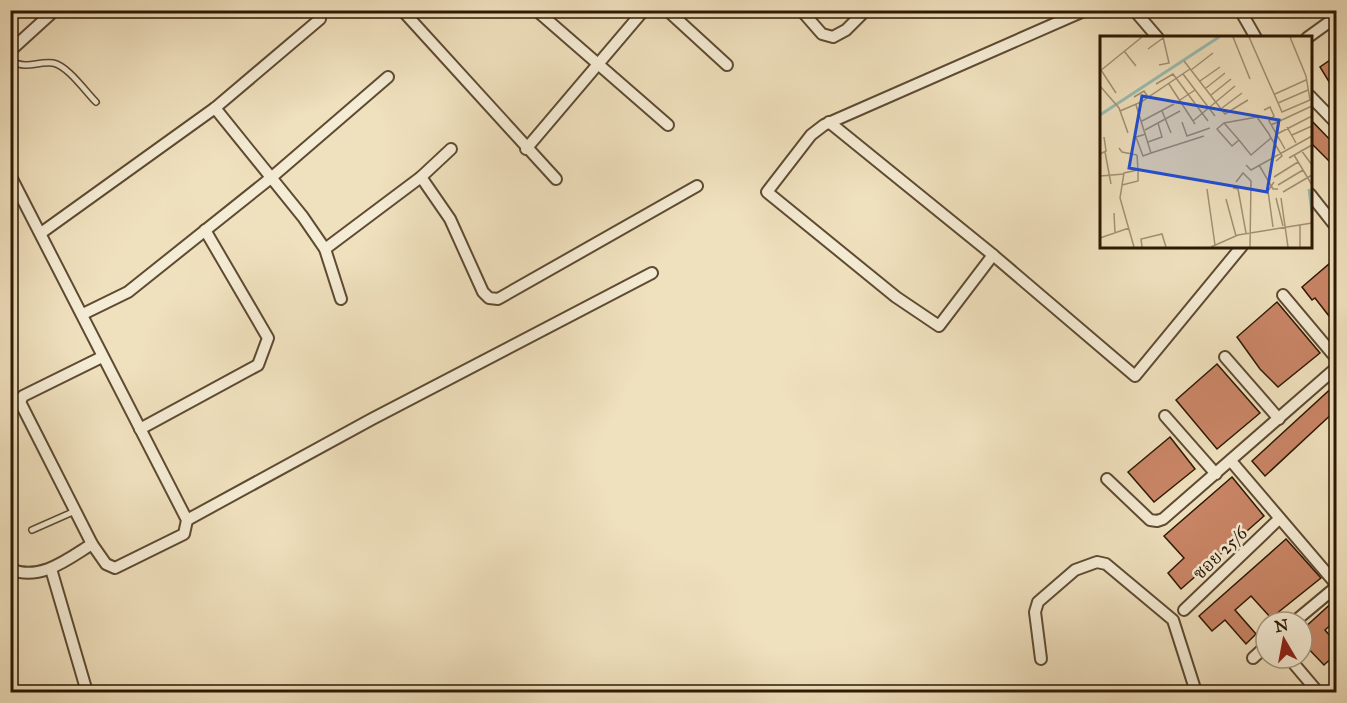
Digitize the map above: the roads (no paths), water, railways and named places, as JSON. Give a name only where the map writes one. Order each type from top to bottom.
[{"type":"street","points":[[10,51],[55,10]]},
{"type":"street","points":[[402,10],[526,149],[556,179]]},
{"type":"street","points":[[537,10],[598,66],[668,125]]},
{"type":"street","points":[[526,149],[644,10]]},
{"type":"street","points":[[667,10],[727,65]]},
{"type":"street","points":[[801,10],[822,34],[833,37],[846,30],[866,10]]},
{"type":"street","points":[[993,255],[939,326],[896,297],[767,192],[811,135],[829,122],[1086,10]]},
{"type":"street","points":[[1134,10],[1156,36]]},
{"type":"street","points":[[1240,10],[1255,36]]},
{"type":"street","points":[[1310,36],[1336,17]]},
{"type":"street","points":[[41,233],[215,108],[320,19]]},
{"type":"street","points":[[83,314],[128,292],[272,177],[388,77]]},
{"type":"street","points":[[1311,97],[1336,123]]},
{"type":"street","points":[[215,108],[272,177],[325,249],[341,299]]},
{"type":"street","points":[[829,122],[993,255],[1135,376],[1240,248]]},
{"type":"street","points":[[325,249],[421,177],[451,149]]},
{"type":"street","points":[[10,175],[187,520],[184,534],[115,568],[106,564],[92,544],[20,402],[23,396],[102,357]]},
{"type":"street","points":[[421,177],[450,219],[483,292],[489,298],[498,299],[697,186]]},
{"type":"street","points":[[1311,195],[1336,227]]},
{"type":"street","points":[[140,429],[258,365],[265,351],[268,338],[205,230]]},
{"type":"street","points":[[187,520],[372,419],[652,273]]},
{"type":"street","points":[[1283,295],[1336,358]]},
{"type":"street","points":[[1225,357],[1279,419]]},
{"type":"street","points":[[1107,479],[1150,520],[1157,521],[1216,474],[1336,368]]},
{"type":"street","points":[[1165,416],[1216,474]]},
{"type":"street","points":[[1231,461],[1336,585],[1308,610]]},
{"type":"street","name":"ซอย 25/6","points":[[1184,610],[1279,519]]},
{"type":"street","points":[[11,572],[23,574],[51,569],[92,544]]},
{"type":"street","points":[[1041,659],[1035,612],[1038,602],[1075,570],[1096,562],[1106,564],[1173,620],[1196,693]]},
{"type":"street","points":[[51,569],[87,693]]},
{"type":"street","points":[[1299,670],[1317,691]]},
{"type":"lane","points":[[10,61],[23,67],[49,63],[61,67],[96,102]]},
{"type":"lane","points":[[32,530],[75,511]]}]
